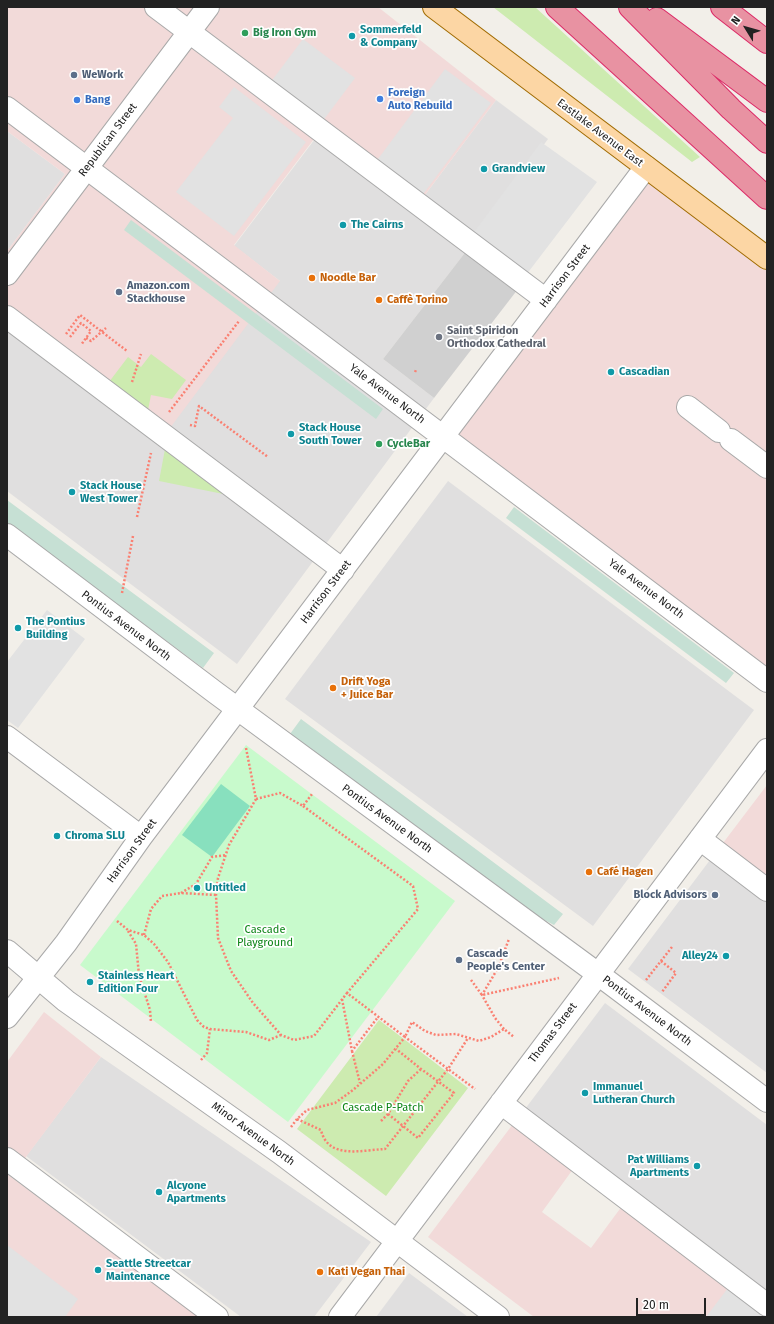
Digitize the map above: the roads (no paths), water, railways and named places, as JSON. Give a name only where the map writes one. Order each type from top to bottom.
[{"type":"highway","points":[[557,7],[767,198]]},
{"type":"highway","points":[[630,7],[731,109],[767,142]]},
{"type":"highway","points":[[641,7],[767,101]]},
{"type":"highway","points":[[656,7],[767,89]]},
{"type":"highway","points":[[722,7],[767,42]]},
{"type":"main road","name":"Eastlake Avenue East","points":[[434,7],[767,258]]},
{"type":"street","points":[[156,7],[546,300]]},
{"type":"street","name":"Republican Street","points":[[7,274],[208,7]]},
{"type":"street","name":"Yale Avenue North","points":[[7,108],[767,681]]},
{"type":"street","name":"Harrison Street","points":[[7,1017],[66,943],[141,837],[646,167]]},
{"type":"street","points":[[7,318],[342,570]]},
{"type":"street","points":[[688,407],[767,467]]},
{"type":"street","name":"Pontius Avenue North","points":[[7,535],[238,709],[598,974],[767,1101]]},
{"type":"street","points":[[7,737],[141,837]]},
{"type":"street","name":"Thomas Street","points":[[340,1317],[767,750]]},
{"type":"street","points":[[700,839],[767,890]]},
{"type":"street","name":"Minor Avenue North","points":[[7,951],[66,1001],[279,1152],[498,1317]]},
{"type":"street","points":[[501,1103],[767,1305]]},
{"type":"street","points":[[7,1160],[217,1317]]},
{"type":"place","name":"Big Iron Gym","points":[[245,33]]},
{"type":"place","name":"Sommerfeld & Company","points":[[352,36]]},
{"type":"place","name":"WeWork","points":[[74,75]]},
{"type":"place","name":"Foreign Auto Rebuild","points":[[380,99]]},
{"type":"place","name":"Bang","points":[[77,100]]},
{"type":"place","name":"Grandview","points":[[484,169]]},
{"type":"place","name":"The Cairns","points":[[343,225]]},
{"type":"place","name":"Noodle Bar","points":[[312,278]]},
{"type":"place","name":"Amazon.com Stackhouse","points":[[119,292]]},
{"type":"place","name":"Caffè Torino","points":[[379,300]]},
{"type":"place","name":"Saint Spiridon Orthodox Cathedral","points":[[439,337]]},
{"type":"place","name":"Cascadian","points":[[611,372]]},
{"type":"place","name":"Stack House South Tower","points":[[291,434]]},
{"type":"place","name":"CycleBar","points":[[379,444]]},
{"type":"place","name":"Stack House West Tower","points":[[72,492]]},
{"type":"place","name":"The Pontius Building","points":[[18,628]]},
{"type":"place","name":"Drift Yoga + Juice Bar","points":[[333,688]]},
{"type":"place","name":"Chroma SLU","points":[[57,836]]},
{"type":"place","name":"Café Hagen","points":[[589,872]]},
{"type":"place","name":"Untitled","points":[[197,888]]},
{"type":"place","name":"Block Advisors","points":[[715,895]]},
{"type":"place","name":"Alley24","points":[[726,956]]},
{"type":"place","name":"Cascade People's Center","points":[[459,960]]},
{"type":"place","name":"Stainless Heart Edition Four","points":[[90,982]]},
{"type":"place","name":"Immanuel Lutheran Church","points":[[585,1093]]},
{"type":"place","name":"Pat Williams Apartments","points":[[697,1166]]},
{"type":"place","name":"Alcyone Apartments","points":[[159,1192]]},
{"type":"place","name":"Seattle Streetcar Maintenance","points":[[98,1270]]},
{"type":"place","name":"Kati Vegan Thai","points":[[320,1272]]},
{"type":"park label","name":"Cascade Playground","points":[[265,936]]},
{"type":"park label","name":"Cascade P-Patch","points":[[383,1108]]}]
